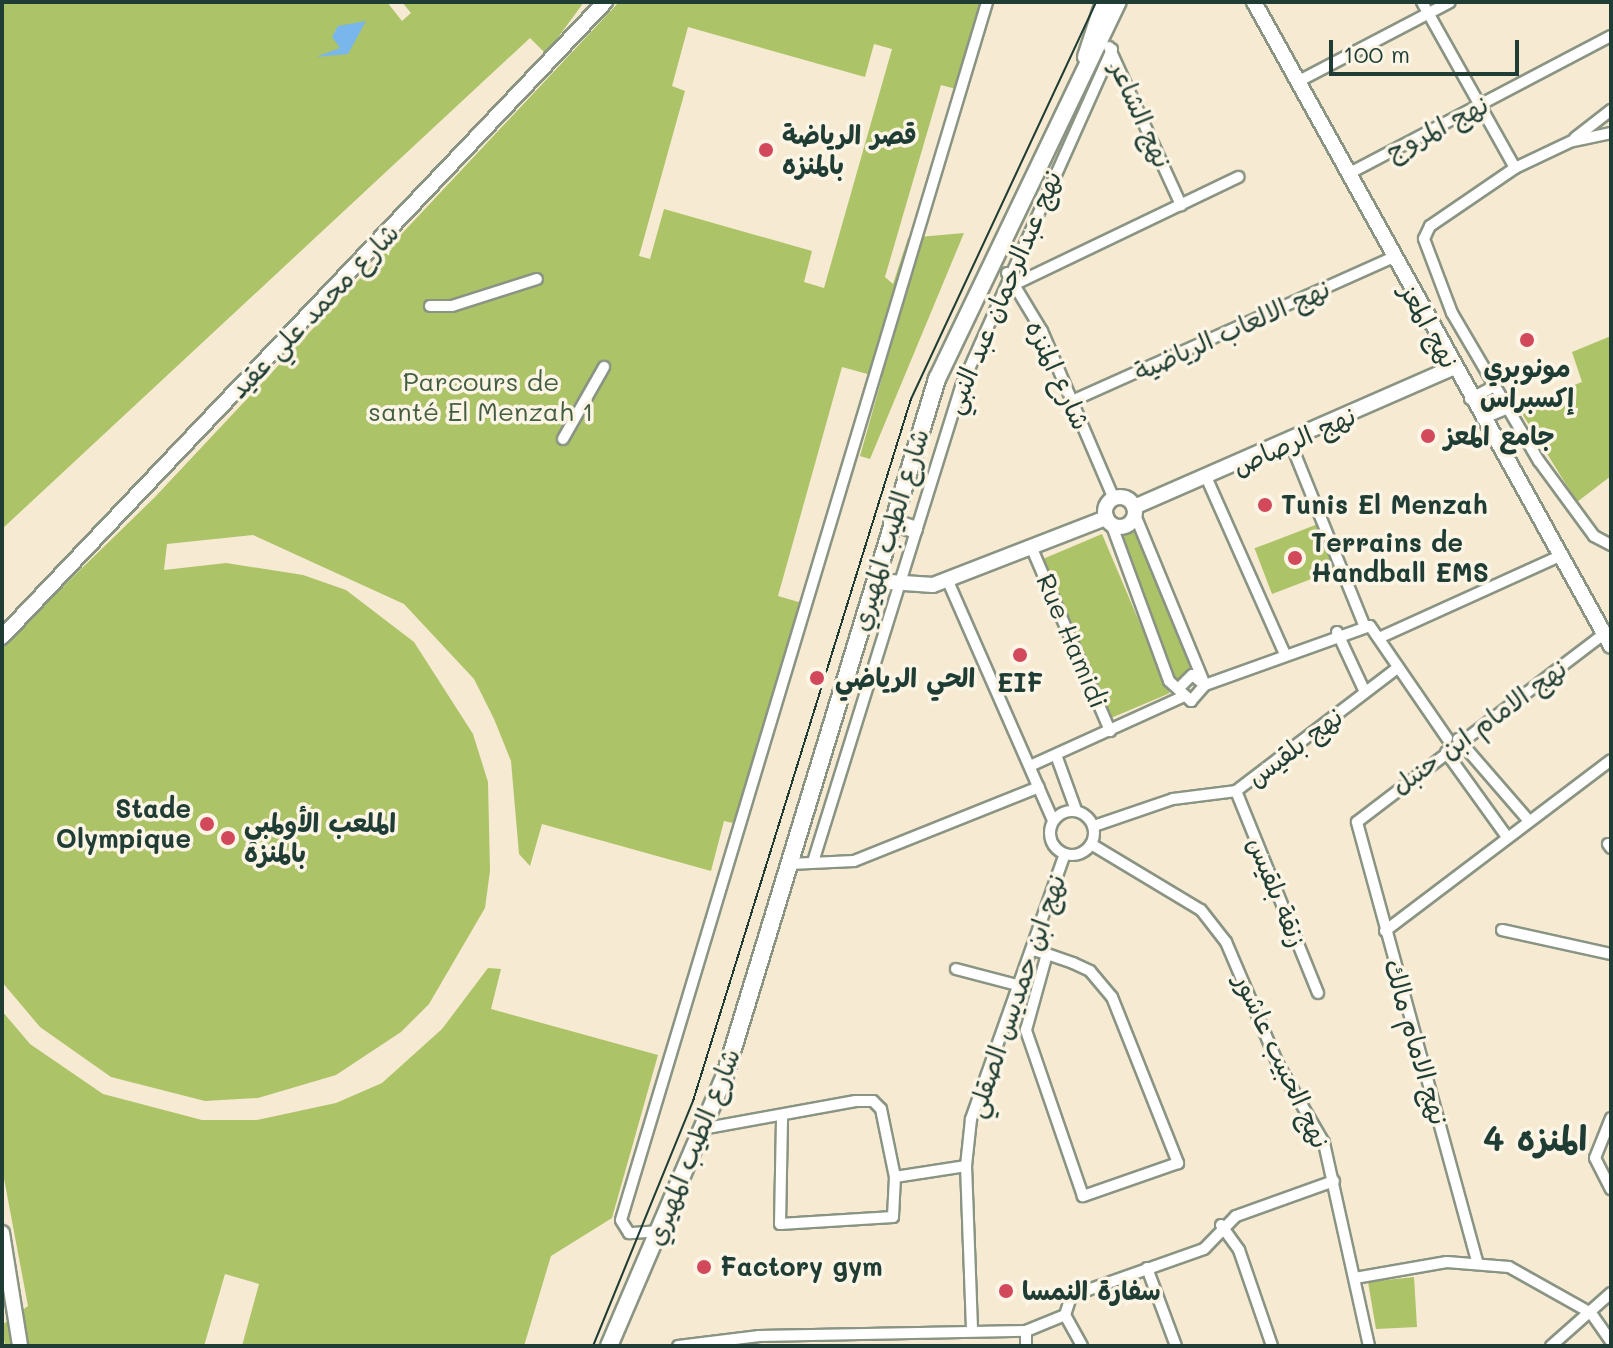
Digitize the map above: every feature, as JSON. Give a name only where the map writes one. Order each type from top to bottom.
[{"type":"main road","points":[[1100,42],[1104,2]]},
{"type":"main road","name":"شارع الطيب المهيري","points":[[609,1346],[707,1128],[937,379],[1085,63],[1100,42],[1118,2]]},
{"type":"main road","points":[[892,522],[914,529]]},
{"type":"street","name":"شارع محمد علي عقيد","points":[[2,637],[605,2]]},
{"type":"street","points":[[661,1231],[629,1233],[621,1220],[987,2]]},
{"type":"street","name":"نهج المعز","points":[[1254,2],[1452,368],[1608,640]]},
{"type":"street","points":[[1422,2],[1515,168]]},
{"type":"street","points":[[1299,81],[1450,2]]},
{"type":"street","name":"نهج المروج","points":[[1348,174],[1611,36]]},
{"type":"street","name":"نهج الشاعر","points":[[1100,42],[1181,205]]},
{"type":"street","name":"نهج عبدالرحمان عبد النبي","points":[[813,862],[894,586],[1008,274],[1100,42]]},
{"type":"street","points":[[1611,110],[1572,141],[1515,168],[1430,226],[1424,247],[1494,386],[1594,536],[1611,545]]},
{"type":"street","points":[[1572,141],[1611,133]]},
{"type":"street","points":[[1013,285],[1238,177]]},
{"type":"street","name":"شارع المنزه","points":[[992,257],[1008,274],[1072,401],[1114,499]]},
{"type":"street","name":"نهج الالعاب الرياضية","points":[[1072,401],[1391,258]]},
{"type":"street","points":[[430,306],[452,306],[537,279]]},
{"type":"street","points":[[563,439],[604,367]]},
{"type":"street","name":"نهج الرصاص","points":[[875,581],[894,586],[947,579],[1033,551],[1108,521],[1125,526],[1134,511],[1291,444],[1452,368]]},
{"type":"street","points":[[1470,399],[1494,386]]},
{"type":"street","points":[[1482,419],[1508,408]]},
{"type":"street","points":[[1291,444],[1364,625],[1379,638],[1395,670],[1447,738],[1445,755],[1507,837]]},
{"type":"street","points":[[1207,479],[1284,652]]},
{"type":"street","points":[[1114,499],[1134,511],[1204,682],[1196,700],[1180,692],[1167,676],[1108,521],[1114,499]]},
{"type":"street","name":"Rue Hamidi","points":[[1033,551],[1110,731]]},
{"type":"street","points":[[1379,638],[1560,556]]},
{"type":"street","points":[[947,579],[1053,820],[1050,840],[1065,854],[1091,844],[1094,826],[1076,810],[1056,755]]},
{"type":"street","name":"شارع محمد علي عقيد","points":[[2,624],[19,616]]},
{"type":"street","points":[[1030,766],[1110,731],[1180,692],[1187,676],[1204,682],[1337,632],[1364,625]]},
{"type":"street","points":[[1337,632],[1365,692]]},
{"type":"street","name":"نهج الامام ابن حنبل","points":[[1357,822],[1464,740],[1608,640]]},
{"type":"street","name":"نهج بلقيس","points":[[1094,826],[1173,799],[1236,791],[1395,670]]},
{"type":"street","points":[[1447,738],[1464,740],[1529,821]]},
{"type":"street","points":[[1385,931],[1611,760]]},
{"type":"street","points":[[790,864],[854,861],[1039,787]]},
{"type":"street","name":"زنقة بلقيس","points":[[1236,791],[1318,993]]},
{"type":"street","points":[[1053,820],[1076,810]]},
{"type":"street","name":"نهج الامام مالك","points":[[1357,822],[1477,1261]]},
{"type":"street","name":"نهج الحبيب عاشور","points":[[1091,844],[1214,924],[1279,1066],[1311,1114],[1334,1181],[1369,1346]]},
{"type":"street","name":"نهج ابن حمديس الصقلي","points":[[972,1329],[966,1166],[971,1119],[1065,854]]},
{"type":"street","points":[[1502,930],[1611,954]]},
{"type":"street","points":[[1033,950],[1047,954],[1090,971],[1112,997],[1178,1163],[1083,1196],[1026,1030],[1047,954]]},
{"type":"street","points":[[956,969],[1017,985]]},
{"type":"street","points":[[707,1128],[873,1101],[881,1109],[895,1177],[890,1219],[780,1224],[782,1116]]},
{"type":"street","points":[[1611,1118],[1595,1149],[1611,1189]]},
{"type":"street","points":[[895,1177],[966,1166]]},
{"type":"street","points":[[1221,1225],[1334,1181]]},
{"type":"street","points":[[1082,1346],[1065,1315],[1071,1296],[1215,1243],[1221,1225]]},
{"type":"street","points":[[1221,1225],[1239,1250],[1272,1346]]},
{"type":"street","points":[[2,1233],[20,1346]]},
{"type":"street","points":[[1355,1278],[1477,1261],[1542,1280],[1591,1313],[1611,1342]]},
{"type":"street","points":[[1147,1268],[1176,1346]]},
{"type":"street","points":[[1551,1346],[1611,1293]]},
{"type":"street","points":[[678,1346],[972,1329],[1026,1331],[1065,1315]]},
{"type":"street","points":[[1026,1331],[1026,1346]]},
{"type":"street","points":[[907,1333],[908,1346]]},
{"type":"green space","points":[[2,2],[387,2],[402,21],[411,13],[402,2],[584,2],[546,54],[530,38],[2,529]]},
{"type":"green space","name":"Parcours de santé El Menzah 1","points":[[619,2],[991,2],[967,92],[941,85],[885,277],[893,284],[908,238],[964,233],[870,459],[860,456],[882,378],[842,367],[778,596],[802,603],[737,824],[724,821],[711,871],[542,824],[530,866],[519,854],[511,761],[494,719],[474,679],[404,604],[253,535],[167,544],[164,570],[226,563],[303,575],[346,590],[414,642],[473,734],[488,782],[490,871],[485,908],[429,1004],[401,1032],[336,1075],[258,1098],[205,1101],[111,1077],[40,1027],[2,982],[2,646],[155,497]],"holes":[[[688,27],[865,77],[874,44],[892,49],[824,288],[804,282],[812,251],[664,209],[650,259],[639,256],[685,91],[672,86]]]},
{"type":"green space","points":[[1611,336],[1611,476],[1577,502],[1518,407],[1582,382],[1572,352]]},
{"type":"green space","name":"Terrains de Handball EMS","points":[[1318,524],[1336,570],[1272,594],[1255,548]]},
{"type":"green space","points":[[1140,529],[1199,675],[1173,685],[1114,539]]},
{"type":"green space","points":[[1102,534],[1170,693],[1112,718],[1044,559]]},
{"type":"green space","points":[[488,968],[501,969],[491,1009],[658,1055],[612,1218],[551,1256],[524,1346],[242,1346],[259,1284],[225,1274],[204,1346],[5,1346],[2,1325],[28,1306],[2,1168],[2,1011],[30,1044],[103,1094],[202,1120],[257,1120],[336,1103],[382,1083],[442,1029]]},
{"type":"green space","points":[[1414,1277],[1417,1327],[1376,1329],[1368,1282]]},
{"type":"water","points":[[366,21],[348,54],[316,57],[340,48],[332,37],[338,26]]},
{"type":"tram line","points":[[593,1346],[693,1101],[911,399],[1096,2]]},
{"type":"place","name":"قصر الرياضة بالمنزه","points":[[766,150]]},
{"type":"place","name":"مونوبري إكسبراس","points":[[1527,340]]},
{"type":"place","name":"جامع المعز","points":[[1428,436]]},
{"type":"place","name":"Tunis El Menzah","points":[[1265,505]]},
{"type":"place","name":"Terrains de Handball EMS","points":[[1295,558]]},
{"type":"place","name":"EIF","points":[[1020,655]]},
{"type":"place","name":"الحي الرياضي","points":[[817,678]]},
{"type":"place","name":"Stade Olympique","points":[[207,824]]},
{"type":"place","name":"الملعب الأولمبي بالمنزه","points":[[228,838]]},
{"type":"place","name":"Factory gym","points":[[704,1267]]},
{"type":"place","name":"سفارة النمسا","points":[[1006,1291]]},
{"type":"district","name":"المنزه 4","points":[[1535,1138]]}]
